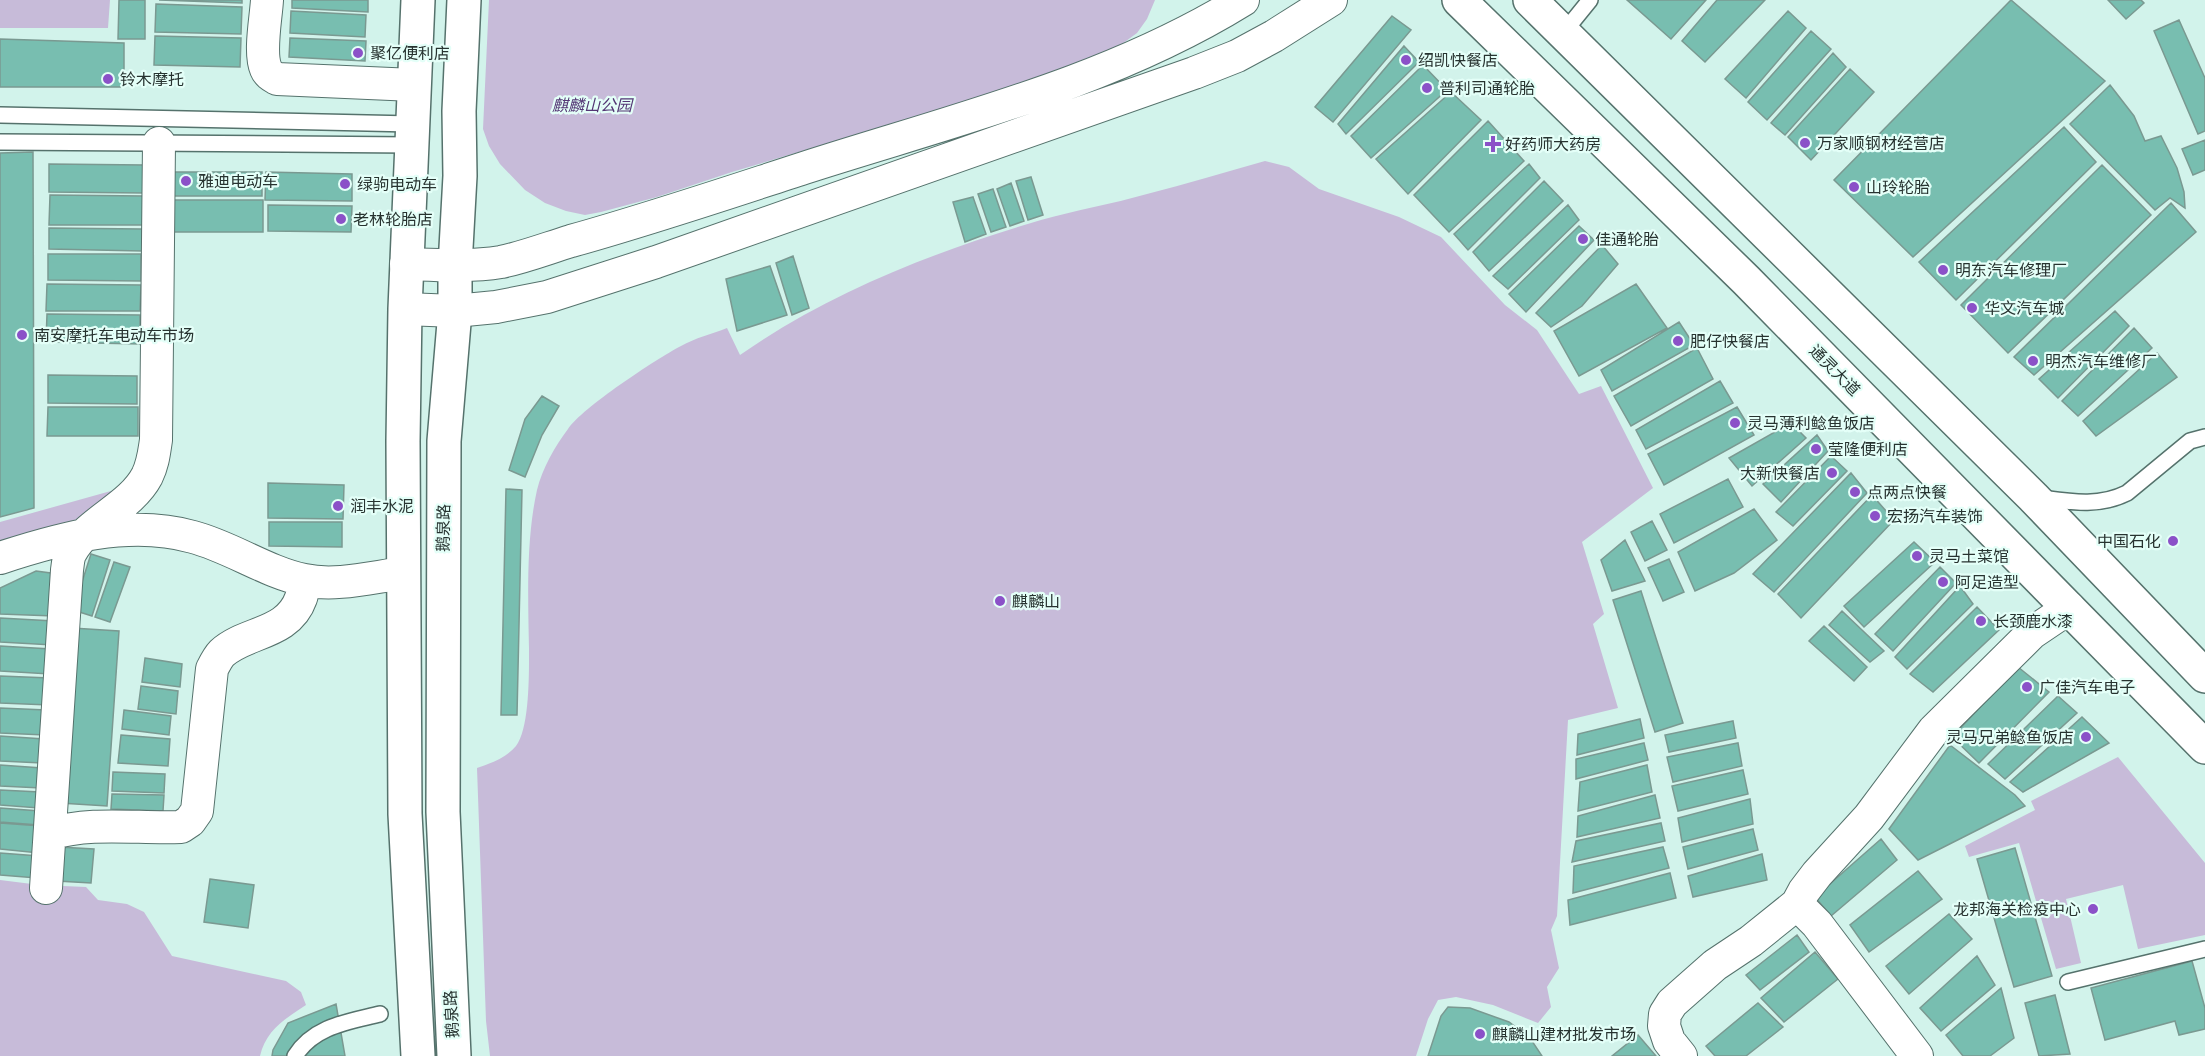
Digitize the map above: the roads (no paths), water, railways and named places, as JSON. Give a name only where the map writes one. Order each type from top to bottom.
[{"type":"main road","points":[[418,0],[406,264],[403,391],[405,814],[418,1056]]},
{"type":"main road","name":"鹅泉路","points":[[454,1056],[444,854],[442,613],[444,441],[455,311],[464,0]]},
{"type":"main road","name":"通灵大道","points":[[1459,0],[1746,280],[2205,747]]},
{"type":"main road","points":[[1530,0],[2033,497],[2205,676]]},
{"type":"street","points":[[267,0],[264,56],[266,69],[270,75],[289,81],[414,85]]},
{"type":"street","points":[[406,264],[455,266],[502,262],[650,219],[961,120],[1145,53],[1211,21],[1243,0]]},
{"type":"street","points":[[405,309],[455,311],[496,307],[547,297],[646,266],[1194,73],[1237,56],[1331,0]]},
{"type":"street","points":[[46,888],[67,570],[70,554],[87,534],[135,494],[154,461],[159,143]]},
{"type":"street","points":[[0,558],[25,549],[87,534],[131,531],[192,537],[304,580],[328,582],[404,573]]},
{"type":"street","points":[[50,834],[87,826],[181,827],[190,821],[197,811],[212,669],[220,654],[236,643],[272,630],[284,622],[301,599],[304,580]]},
{"type":"street","points":[[1681,1056],[1669,1041],[1664,1026],[1665,1014],[1672,1003],[1715,965],[1751,941],[1797,904],[1817,874],[1869,817],[1935,730],[2032,633],[2069,608]]},
{"type":"street","points":[[1797,904],[1816,924],[1917,1056]]},
{"type":"lane","points":[[1564,32],[1590,0]]},
{"type":"lane","points":[[0,115],[412,134]]},
{"type":"lane","points":[[0,142],[159,143],[412,134]]},
{"type":"lane","points":[[2033,497],[2074,503],[2099,503],[2115,499],[2127,493],[2190,441],[2205,437]]},
{"type":"lane","points":[[2068,982],[2205,949]]},
{"type":"lane","points":[[295,1056],[311,1037],[320,1032],[380,1014]]},
{"type":"place","name":"聚亿便利店","points":[[358,53]]},
{"type":"place","name":"绍凯快餐店","points":[[1406,60]]},
{"type":"place","name":"铃木摩托","points":[[108,79]]},
{"type":"place","name":"普利司通轮胎","points":[[1427,88]]},
{"type":"place","name":"万家顺钢材经营店","points":[[1805,143]]},
{"type":"place","name":"好药师大药房","points":[[1493,144]]},
{"type":"place","name":"雅迪电动车","points":[[186,181]]},
{"type":"place","name":"绿驹电动车","points":[[345,184]]},
{"type":"place","name":"山玲轮胎","points":[[1854,187]]},
{"type":"place","name":"老林轮胎店","points":[[341,219]]},
{"type":"place","name":"佳通轮胎","points":[[1583,239]]},
{"type":"place","name":"明东汽车修理厂","points":[[1943,270]]},
{"type":"place","name":"华文汽车城","points":[[1972,308]]},
{"type":"place","name":"南安摩托车电动车市场","points":[[22,335]]},
{"type":"place","name":"肥仔快餐店","points":[[1678,341]]},
{"type":"place","name":"明杰汽车维修厂","points":[[2033,361]]},
{"type":"place","name":"灵马薄利鲶鱼饭店","points":[[1735,423]]},
{"type":"place","name":"莹隆便利店","points":[[1816,449]]},
{"type":"place","name":"大新快餐店","points":[[1832,473]]},
{"type":"place","name":"点两点快餐","points":[[1855,492]]},
{"type":"place","name":"润丰水泥","points":[[338,506]]},
{"type":"place","name":"宏扬汽车装饰","points":[[1875,516]]},
{"type":"place","name":"中国石化","points":[[2173,541]]},
{"type":"place","name":"灵马土菜馆","points":[[1917,556]]},
{"type":"place","name":"阿足造型","points":[[1943,582]]},
{"type":"place","name":"麒麟山","points":[[1000,601]]},
{"type":"place","name":"长颈鹿水漆","points":[[1981,621]]},
{"type":"place","name":"广佳汽车电子","points":[[2027,687]]},
{"type":"place","name":"灵马兄弟鲶鱼饭店","points":[[2086,737]]},
{"type":"place","name":"龙邦海关检疫中心","points":[[2093,909]]},
{"type":"place","name":"麒麟山建材批发市场","points":[[1480,1034]]},
{"type":"park label","name":"麒麟山公园","points":[[592,105]]}]
